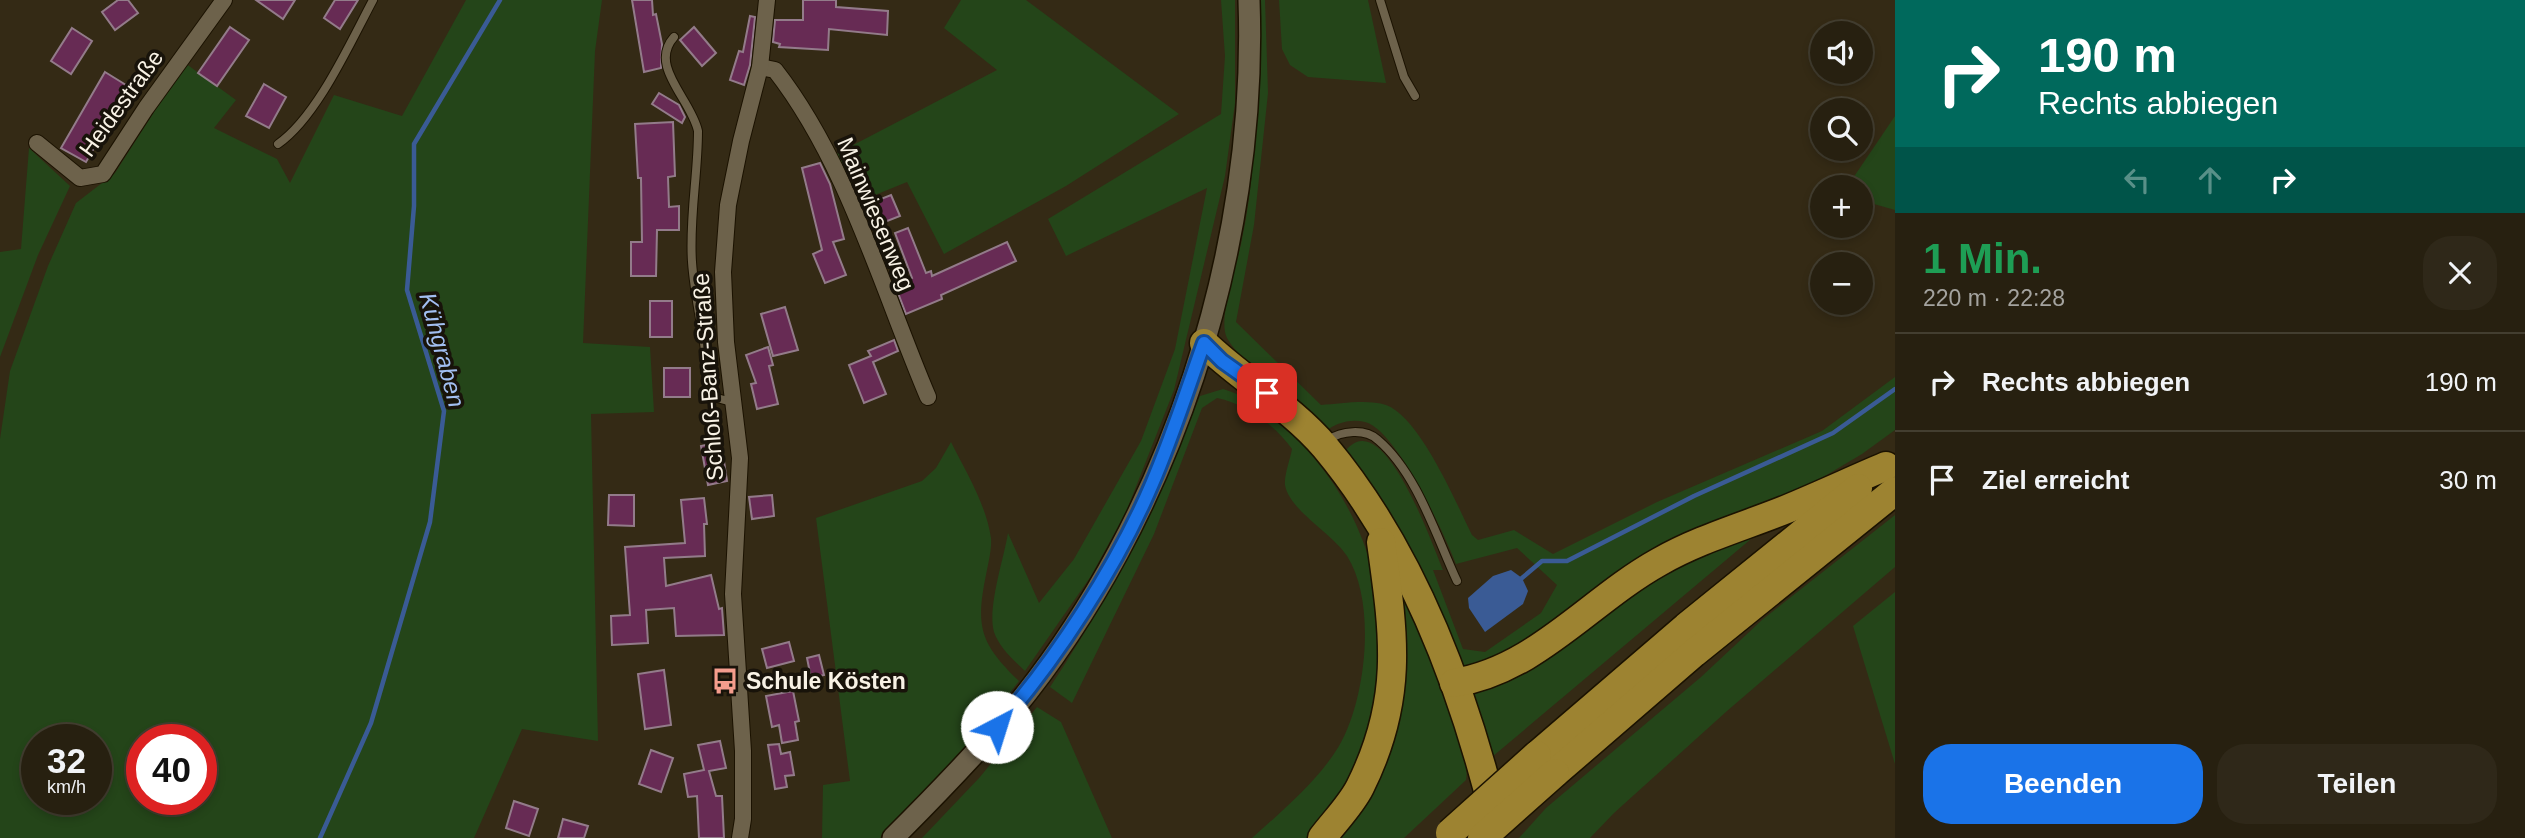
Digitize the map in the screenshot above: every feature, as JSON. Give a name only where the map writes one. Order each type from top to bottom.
[{"type":"highway","points":[[1204,343],[1222,361],[1267,393],[1322,444],[1378,522],[1415,592],[1454,683],[1476,743],[1499,838]]},
{"type":"highway","points":[[1454,683],[1487,676],[1515,664],[1622,586],[1671,555],[1892,472]]},
{"type":"highway","points":[[1482,838],[1546,764],[1697,619],[1892,472]]},
{"type":"highway","points":[[1322,838],[1359,789],[1386,724],[1394,671],[1393,627],[1378,522]]},
{"type":"highway","points":[[1447,835],[1546,764]]},
{"type":"street","name":"Heidestraße","points":[[37,143],[80,178],[103,174],[146,108],[225,0]]},
{"type":"street","name":"Schloß-Banz-Straße","points":[[740,838],[744,787],[733,594],[740,458],[726,342],[723,272],[728,205],[760,67],[767,0]]},
{"type":"street","points":[[893,838],[964,766],[1014,708],[1054,653],[1116,554],[1152,485],[1204,343],[1232,231],[1243,160],[1249,88],[1249,0]]},
{"type":"street","name":"Mainwiesenweg","points":[[760,67],[775,70],[832,160],[928,397]]},
{"type":"lane","points":[[278,144],[292,134],[318,95],[373,0]]},
{"type":"lane","points":[[1380,0],[1404,77],[1415,96]]},
{"type":"lane","points":[[674,37],[666,52],[668,74],[694,116],[698,131],[691,234],[694,289],[706,348],[709,391],[710,396],[735,403]]},
{"type":"lane","points":[[1322,444],[1346,432],[1377,438],[1411,484],[1439,537],[1457,581]]},
{"type":"green space","points":[[466,0],[602,0],[595,51],[583,343],[650,347],[654,412],[591,414],[598,741],[522,729],[474,838],[0,838],[0,439],[10,371],[48,266],[76,203],[115,173],[185,63],[236,100],[214,128],[277,159],[290,183],[334,95],[402,116]]},
{"type":"green space","points":[[961,0],[1026,0],[1179,114],[1066,186],[944,254],[907,182],[858,202],[836,154],[997,70],[944,28]]},
{"type":"green space","points":[[1221,0],[1235,0],[1235,103],[1225,176],[1174,390],[1126,512],[1091,576],[1025,671],[999,643],[992,622],[994,597],[1008,533],[1039,603],[1074,559],[1141,441],[1175,349],[1207,188],[1066,256],[1048,219],[1221,114],[1225,56]]},
{"type":"green space","points":[[1255,0],[1265,0],[1268,93],[1254,225],[1236,322],[1321,405],[1370,402],[1386,405],[1399,413],[1412,426],[1436,462],[1472,535],[1478,540],[1514,530],[1553,554],[1657,502],[1822,431],[1895,377],[1895,430],[1862,454],[1808,486],[1547,631],[1476,667],[1463,665],[1441,615],[1344,452],[1350,446],[1362,441],[1375,445],[1387,457],[1411,495],[1443,570],[1433,570],[1463,649],[1485,652],[1541,613],[1557,585],[1517,548],[1456,564],[1442,531],[1405,462],[1377,429],[1365,422],[1355,421],[1341,423],[1329,429],[1320,426],[1244,359],[1227,338],[1226,304],[1242,239],[1254,150]]},
{"type":"green space","points":[[1279,0],[1368,0],[1386,83],[1308,77],[1290,65],[1282,49]]},
{"type":"green space","points":[[1895,116],[1895,210],[1873,204],[1873,175],[1855,175],[1865,161],[1873,161],[1873,149]]},
{"type":"green space","points":[[29,148],[70,186],[38,255],[0,357],[0,252],[21,249]]},
{"type":"green space","points":[[1223,389],[1250,400],[1274,417],[1315,459],[1341,497],[1361,536],[1374,577],[1380,619],[1380,662],[1375,705],[1364,748],[1347,790],[1313,838],[1252,838],[1320,772],[1339,746],[1348,727],[1356,704],[1364,651],[1362,599],[1347,556],[1294,504],[1288,494],[1285,481],[1292,449],[1268,424],[1249,410],[1217,398],[1202,408],[1154,534],[1072,703],[1050,687],[1094,616],[1133,545],[1200,396]]},
{"type":"green space","points":[[951,442],[980,501],[991,538],[981,609],[984,634],[996,656],[1019,681],[972,741],[880,838],[822,838],[823,785],[850,781],[816,518],[922,481],[936,468]]},
{"type":"green space","points":[[1895,515],[1895,567],[1727,711],[1590,838],[1519,838],[1546,808],[1701,677],[1762,620]]},
{"type":"green space","points":[[1745,535],[1751,539],[1492,757],[1469,691],[1643,584]]},
{"type":"green space","points":[[1895,592],[1895,764],[1853,626]]},
{"type":"green space","points":[[1401,594],[1452,717],[1466,765],[1466,780],[1404,838],[1337,838],[1346,828]]},
{"type":"green space","points":[[1037,707],[1061,722],[1112,838],[922,838],[980,777]]},
{"type":"water","points":[[1511,570],[1522,578],[1528,591],[1523,604],[1485,632],[1469,608],[1468,598],[1493,576]]},
{"type":"building","points":[[118,0],[128,0],[138,13],[115,30],[102,12]]},
{"type":"building","points":[[256,0],[295,0],[283,19]]},
{"type":"building","points":[[335,0],[358,0],[340,29],[324,18]]},
{"type":"building","points":[[632,0],[652,0],[653,15],[656,14],[662,44],[661,68],[644,72]]},
{"type":"building","points":[[803,0],[836,0],[836,7],[888,11],[887,35],[829,29],[828,50],[779,47],[780,44],[773,42],[775,20],[803,20]]},
{"type":"building","points":[[750,16],[755,17],[750,65],[744,85],[730,80],[739,51],[743,52]]},
{"type":"building","points":[[230,27],[249,40],[217,86],[198,73]]},
{"type":"building","points":[[694,27],[716,53],[702,66],[680,40]]},
{"type":"building","points":[[72,28],[92,41],[71,74],[51,61]]},
{"type":"building","points":[[105,72],[126,85],[101,126],[105,129],[86,162],[61,148]]},
{"type":"building","points":[[264,84],[286,97],[269,128],[246,116]]},
{"type":"building","points":[[659,93],[679,105],[685,117],[682,123],[652,104]]},
{"type":"building","points":[[673,122],[675,176],[668,177],[669,207],[679,206],[679,230],[657,230],[656,276],[631,276],[631,242],[642,242],[641,178],[638,178],[635,124]]},
{"type":"building","points":[[820,163],[830,184],[844,239],[833,242],[846,275],[825,283],[813,254],[822,250],[802,168]]},
{"type":"building","points":[[891,195],[900,216],[872,227],[863,206]]},
{"type":"building","points":[[908,228],[926,273],[931,271],[932,276],[1007,242],[1016,261],[941,295],[942,299],[906,314],[895,285],[912,278],[895,233]]},
{"type":"building","points":[[650,301],[672,301],[672,337],[650,337]]},
{"type":"building","points":[[785,307],[798,350],[773,356],[761,314]]},
{"type":"building","points":[[894,340],[898,351],[873,362],[886,394],[864,403],[849,365],[871,356],[868,351]]},
{"type":"building","points":[[768,347],[773,365],[769,366],[778,404],[757,409],[751,384],[756,383],[746,355]]},
{"type":"building","points":[[664,368],[690,368],[690,397],[664,397]]},
{"type":"building","points":[[721,442],[727,481],[708,485],[701,446]]},
{"type":"building","points":[[609,495],[634,495],[634,526],[608,525]]},
{"type":"building","points":[[772,495],[774,516],[752,519],[749,497]]},
{"type":"building","points":[[704,498],[707,524],[704,524],[705,556],[664,558],[666,586],[711,575],[719,609],[722,608],[724,635],[676,636],[674,608],[646,610],[648,643],[612,645],[611,616],[630,615],[625,547],[685,543],[681,500]]},
{"type":"building","points":[[789,642],[794,661],[767,668],[762,649]]},
{"type":"building","points":[[819,655],[824,675],[811,678],[807,658]]},
{"type":"building","points":[[664,670],[671,725],[645,729],[638,674]]},
{"type":"building","points":[[793,691],[799,721],[795,722],[798,740],[782,743],[779,725],[772,727],[766,696]]},
{"type":"building","points":[[720,741],[726,768],[709,771],[716,796],[722,796],[724,838],[699,838],[697,796],[688,797],[684,774],[704,770],[698,745]]},
{"type":"building","points":[[779,744],[781,754],[790,752],[794,775],[785,776],[787,787],[775,789],[768,745]]},
{"type":"building","points":[[651,750],[673,758],[661,792],[639,784]]},
{"type":"building","points":[[514,801],[538,809],[529,836],[506,828]]},
{"type":"building","points":[[563,819],[588,826],[584,838],[558,838]]},
{"type":"waterway","name":"Kühgraben","points":[[320,838],[371,723],[430,522],[444,411],[407,290],[414,206],[414,144],[500,0]]},
{"type":"waterway","points":[[1522,578],[1542,561],[1567,561],[1694,496],[1833,433],[1895,389]]},
{"type":"place","name":"Schule Kösten","points":[[725,681]]},
{"type":"route","points":[[997,727],[1054,653],[1116,554],[1152,485],[1204,343],[1222,361],[1267,393]]}]
